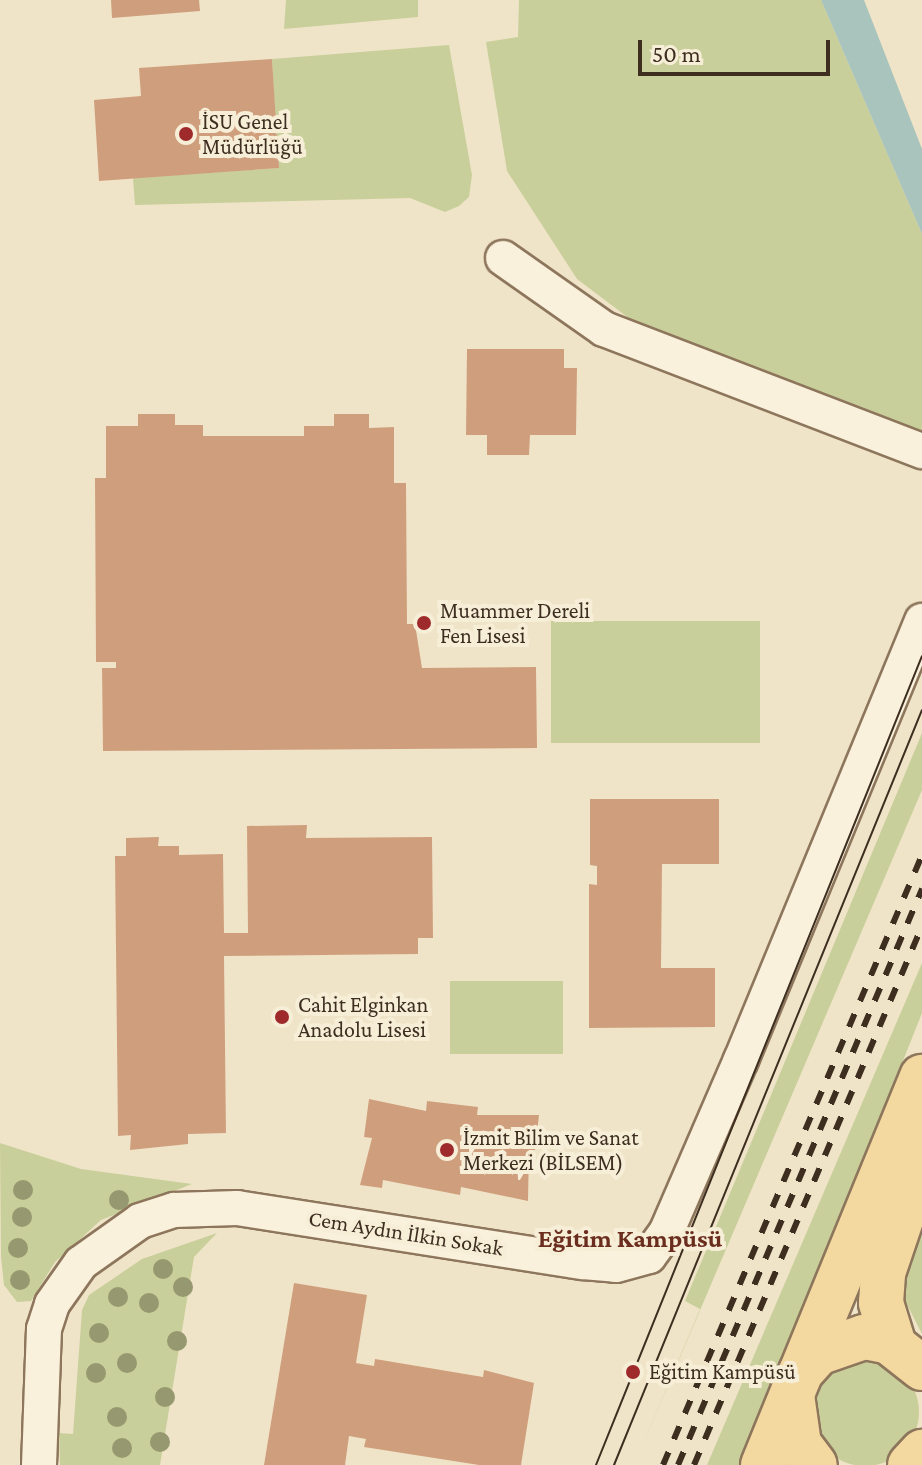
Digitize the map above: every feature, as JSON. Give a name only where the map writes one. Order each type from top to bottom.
[{"type":"main road","points":[[763,1465],[922,1077]]},
{"type":"main road","points":[[908,1357],[881,1303],[883,1273],[922,1157]]},
{"type":"main road","points":[[815,1465],[795,1432],[796,1384],[840,1341],[864,1337],[908,1357]]},
{"type":"street","points":[[503,258],[604,329],[922,451]]},
{"type":"street","name":"Cem Aydın İlkin Sokak","points":[[39,1465],[44,1329],[52,1304],[81,1263],[140,1221],[205,1207],[263,1210],[616,1265],[649,1256],[666,1233],[922,621]]},
{"type":"green space","points":[[286,0],[418,0],[418,17],[284,29]]},
{"type":"green space","points":[[519,0],[821,0],[922,234],[922,431],[630,319],[577,279],[507,171],[486,42],[518,37]]},
{"type":"green space","points":[[449,45],[472,175],[469,197],[459,206],[445,212],[410,198],[135,205],[133,178],[278,168],[272,59]]},
{"type":"green space","points":[[551,621],[760,621],[760,743],[551,743]]},
{"type":"green space","points":[[922,733],[922,790],[634,1465],[700,1309],[685,1301]]},
{"type":"green space","points":[[922,963],[922,1013],[742,1465],[707,1465]]},
{"type":"green space","points":[[450,981],[563,981],[563,1054],[450,1054]]},
{"type":"green space","points":[[0,1143],[81,1169],[192,1184],[101,1220],[55,1262],[31,1301],[17,1302],[4,1285],[1,1257]]},
{"type":"green space","points":[[922,1219],[922,1334],[893,1277]]},
{"type":"green space","points":[[217,1233],[194,1257],[160,1465],[60,1465],[59,1433],[73,1434],[82,1310],[89,1295],[142,1259]]},
{"type":"green space","points":[[865,1358],[886,1362],[903,1374],[915,1391],[919,1412],[915,1433],[903,1450],[886,1462],[865,1466],[844,1462],[827,1450],[815,1433],[811,1412],[815,1391],[827,1374],[844,1362]]},
{"type":"water","points":[[821,0],[864,0],[922,149],[922,234]]},
{"type":"building","points":[[111,0],[199,0],[200,11],[112,18]]},
{"type":"building","name":"İSU Genel Müdürlüğü","points":[[272,59],[279,168],[99,181],[94,100],[141,96],[139,68]]},
{"type":"building","points":[[467,349],[564,349],[564,368],[577,368],[576,435],[530,435],[529,455],[487,455],[487,435],[466,435]]},
{"type":"building","points":[[138,414],[175,414],[175,425],[203,425],[203,436],[304,436],[304,426],[334,426],[334,414],[369,414],[369,428],[394,427],[394,483],[406,483],[407,624],[415,624],[422,668],[536,667],[537,748],[103,751],[102,668],[116,668],[116,662],[96,662],[95,478],[106,478],[106,426],[138,426]]},
{"type":"building","points":[[590,799],[719,799],[719,864],[662,864],[661,968],[715,968],[715,1027],[589,1028],[589,884],[597,885],[597,866],[590,865]]},
{"type":"building","points":[[307,825],[306,838],[432,837],[433,938],[418,938],[418,954],[224,956],[226,1133],[188,1134],[188,1144],[130,1150],[131,1135],[118,1136],[115,856],[126,856],[126,838],[159,837],[158,846],[179,846],[179,855],[223,854],[224,933],[248,933],[247,826]]},
{"type":"building","name":"İzmit Bilim ve Sanat Merkezi (BİLSEM)","points":[[369,1099],[426,1111],[427,1101],[478,1107],[477,1115],[539,1115],[535,1150],[529,1150],[528,1201],[461,1187],[460,1195],[383,1180],[382,1188],[360,1185],[372,1138],[364,1137]]},
{"type":"building","points":[[294,1283],[367,1295],[356,1363],[374,1366],[375,1359],[483,1377],[484,1370],[534,1383],[521,1465],[479,1465],[364,1447],[366,1439],[349,1436],[345,1465],[264,1465]]},
{"type":"tram line","points":[[596,1465],[922,656]]},
{"type":"tram line","points":[[614,1465],[922,710]]},
{"type":"railway","points":[[663,1465],[922,855]]},
{"type":"railway","points":[[678,1465],[922,889]]},
{"type":"railway","points":[[694,1465],[922,926]]},
{"type":"place","name":"İSU Genel Müdürlüğü","points":[[186,134]]},
{"type":"place","name":"Muammer Dereli Fen Lisesi","points":[[424,623]]},
{"type":"place","name":"Cahit Elginkan Anadolu Lisesi","points":[[282,1017]]},
{"type":"place","name":"İzmit Bilim ve Sanat Merkezi (BİLSEM)","points":[[447,1150]]},
{"type":"place","name":"Eğitim Kampüsü","points":[[633,1372]]},
{"type":"district","name":"Eğitim Kampüsü","points":[[630,1239]]}]
